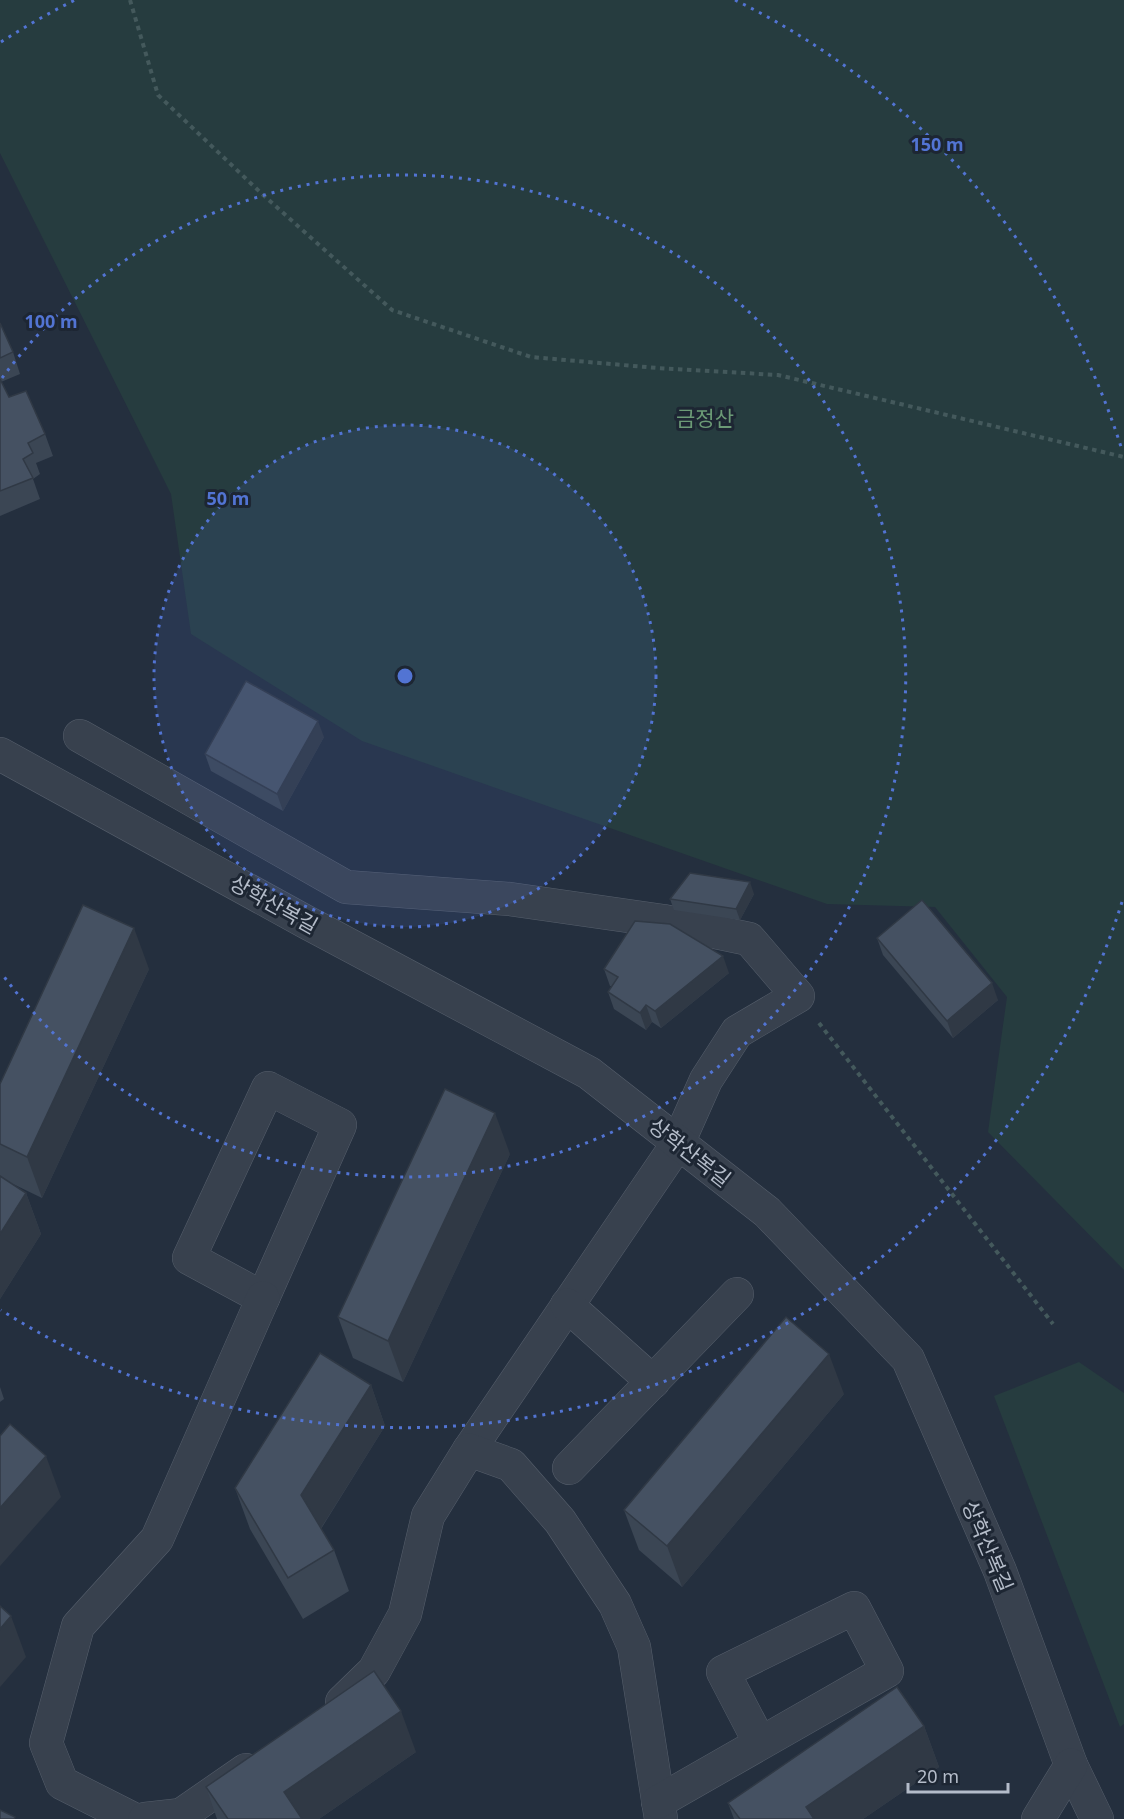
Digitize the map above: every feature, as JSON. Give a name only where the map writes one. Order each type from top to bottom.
[{"type":"street","points":[[80,736],[346,887],[510,899],[663,921],[749,939],[798,996],[737,1032],[706,1080],[678,1143],[469,1450],[428,1516],[405,1614],[374,1671],[320,1720]]},
{"type":"street","name":"상학산복길","points":[[0,754],[306,922],[589,1073],[767,1212],[908,1359],[1000,1571],[1071,1765],[1097,1819]]},
{"type":"street","points":[[133,1819],[62,1783],[46,1743],[78,1626],[157,1539],[264,1298],[340,1125],[268,1088],[189,1258],[264,1298]]},
{"type":"street","points":[[569,1468],[737,1294]]},
{"type":"street","points":[[567,1305],[653,1382]]},
{"type":"street","points":[[469,1450],[511,1465],[560,1521],[615,1604],[634,1647],[660,1810],[759,1743],[887,1671],[854,1608],[723,1672],[759,1743]]},
{"type":"street","points":[[145,1819],[181,1815],[274,1752]]},
{"type":"street","points":[[1038,1819],[1071,1765]]},
{"type":"path","points":[[130,0],[158,95],[261,193],[392,310],[531,357],[657,368],[778,375],[1124,457]]},
{"type":"path","points":[[798,996],[1053,1324]]},
{"type":"green space","name":"금정산","points":[[0,0],[1124,0],[1124,1270],[988,1132],[1007,997],[935,907],[827,904],[362,741],[191,634],[171,494],[0,153]]},
{"type":"green space","points":[[1079,1362],[1124,1393],[1124,1724],[1120,1727],[994,1396]]},
{"type":"building","points":[[0,323],[13,352],[0,358]]},
{"type":"building","points":[[0,379],[9,397],[26,391],[45,434],[28,443],[33,453],[23,459],[33,478],[0,491]]},
{"type":"building","points":[[246,681],[318,721],[277,794],[205,754]]},
{"type":"building","points":[[690,873],[750,882],[736,909],[670,899]]},
{"type":"building","points":[[922,900],[992,983],[947,1021],[877,938]]},
{"type":"building","points":[[83,905],[134,928],[27,1157],[0,1144],[0,1084]]},
{"type":"building","points":[[635,921],[670,924],[723,956],[655,1011],[646,1005],[640,1013],[608,992],[618,977],[604,969]]},
{"type":"building","points":[[445,1089],[495,1113],[388,1341],[338,1317]]},
{"type":"building","points":[[0,1176],[26,1193],[0,1234]]},
{"type":"building","points":[[786,1317],[829,1354],[667,1546],[624,1510]]},
{"type":"building","points":[[320,1353],[371,1385],[301,1495],[334,1550],[288,1578],[235,1488]]},
{"type":"building","points":[[10,1424],[46,1456],[0,1508],[0,1436]]},
{"type":"building","points":[[0,1606],[11,1616],[0,1629]]},
{"type":"building","points":[[374,1671],[401,1711],[284,1792],[302,1819],[228,1819],[206,1787]]},
{"type":"building","points":[[897,1687],[924,1726],[806,1807],[814,1819],[740,1819],[728,1803]]},
{"type":"building","points":[[0,1810],[15,1817],[14,1819],[0,1819]]}]
